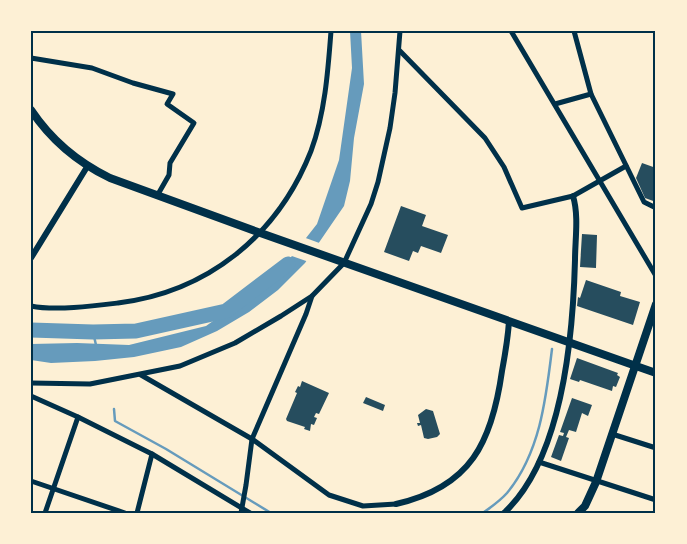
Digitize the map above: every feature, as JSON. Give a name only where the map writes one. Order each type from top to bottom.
[{"type":"main road","points":[[31,110],[58,143],[87,167],[110,178],[255,232],[656,373]]},
{"type":"main road","points":[[578,513],[585,506],[596,482],[656,304]]},
{"type":"street","points":[[31,306],[99,306],[140,301],[172,292],[213,272],[234,257],[276,215],[298,178],[311,150],[325,97],[331,31]]},
{"type":"street","points":[[31,383],[90,384],[180,366],[235,343],[312,296],[344,263],[378,182],[390,128],[400,51],[400,31]]},
{"type":"street","points":[[511,31],[656,276]]},
{"type":"street","points":[[574,31],[591,94],[644,202],[656,208]]},
{"type":"street","points":[[400,51],[496,152],[522,208],[573,196],[626,166]]},
{"type":"street","points":[[31,58],[92,68],[133,83],[173,94],[167,104],[194,123],[170,163],[169,175],[157,196]]},
{"type":"street","points":[[555,104],[591,94]]},
{"type":"street","points":[[31,258],[87,167]]},
{"type":"street","points":[[504,513],[522,492],[539,462],[553,425],[575,267],[576,212],[573,196]]},
{"type":"street","points":[[242,508],[252,438],[312,296]]},
{"type":"street","points":[[141,375],[252,438],[329,495],[363,506],[396,504],[409,501],[442,486],[461,472],[475,456],[488,431],[496,408],[512,322]]},
{"type":"street","points":[[31,396],[152,454],[250,513]]},
{"type":"street","points":[[45,513],[78,417]]},
{"type":"street","points":[[612,434],[656,448]]},
{"type":"street","points":[[137,513],[152,454]]},
{"type":"street","points":[[539,462],[656,500]]},
{"type":"street","points":[[31,481],[125,513]]},
{"type":"water","points":[[350,31],[361,31],[364,84],[354,138],[350,181],[344,206],[305,263],[278,290],[249,312],[217,331],[181,347],[134,357],[95,361],[51,363],[31,360],[31,344],[129,345],[206,326],[261,287],[288,261],[317,224],[339,160],[352,68]]},
{"type":"pier","points":[[303,237],[322,244],[309,262],[289,255]]},
{"type":"building","points":[[642,163],[656,168],[656,202],[645,198],[636,178]]},
{"type":"building","points":[[401,206],[426,215],[422,226],[448,235],[441,253],[421,246],[418,253],[413,251],[409,261],[384,252]]},
{"type":"building","points":[[582,234],[597,235],[596,268],[580,267]]},
{"type":"building","points":[[586,280],[621,292],[620,296],[640,302],[633,325],[577,306],[578,297],[580,298]]},
{"type":"building","points":[[577,358],[618,373],[617,375],[620,377],[616,387],[613,386],[612,391],[580,380],[579,382],[570,379]]},
{"type":"building","points":[[302,381],[329,393],[319,414],[316,413],[314,417],[317,418],[314,425],[311,424],[310,431],[286,419],[297,393],[295,392],[298,386],[300,387]]},
{"type":"building","points":[[366,397],[385,405],[383,411],[363,403]]},
{"type":"building","points":[[572,398],[592,405],[588,416],[582,413],[576,432],[569,430],[566,437],[569,438],[561,461],[551,457],[559,435],[563,436],[564,433],[560,432]]},
{"type":"building","points":[[426,409],[433,411],[440,434],[437,437],[424,438],[421,425],[418,426],[417,423],[420,423],[418,415]]},
{"type":"waterway","points":[[31,330],[136,331],[226,311],[288,264]]},
{"type":"waterway","points":[[93,332],[96,345]]},
{"type":"waterway","points":[[483,513],[507,493],[527,461],[540,425],[552,349]]},
{"type":"waterway","points":[[114,409],[115,421],[166,449],[271,513]]}]
